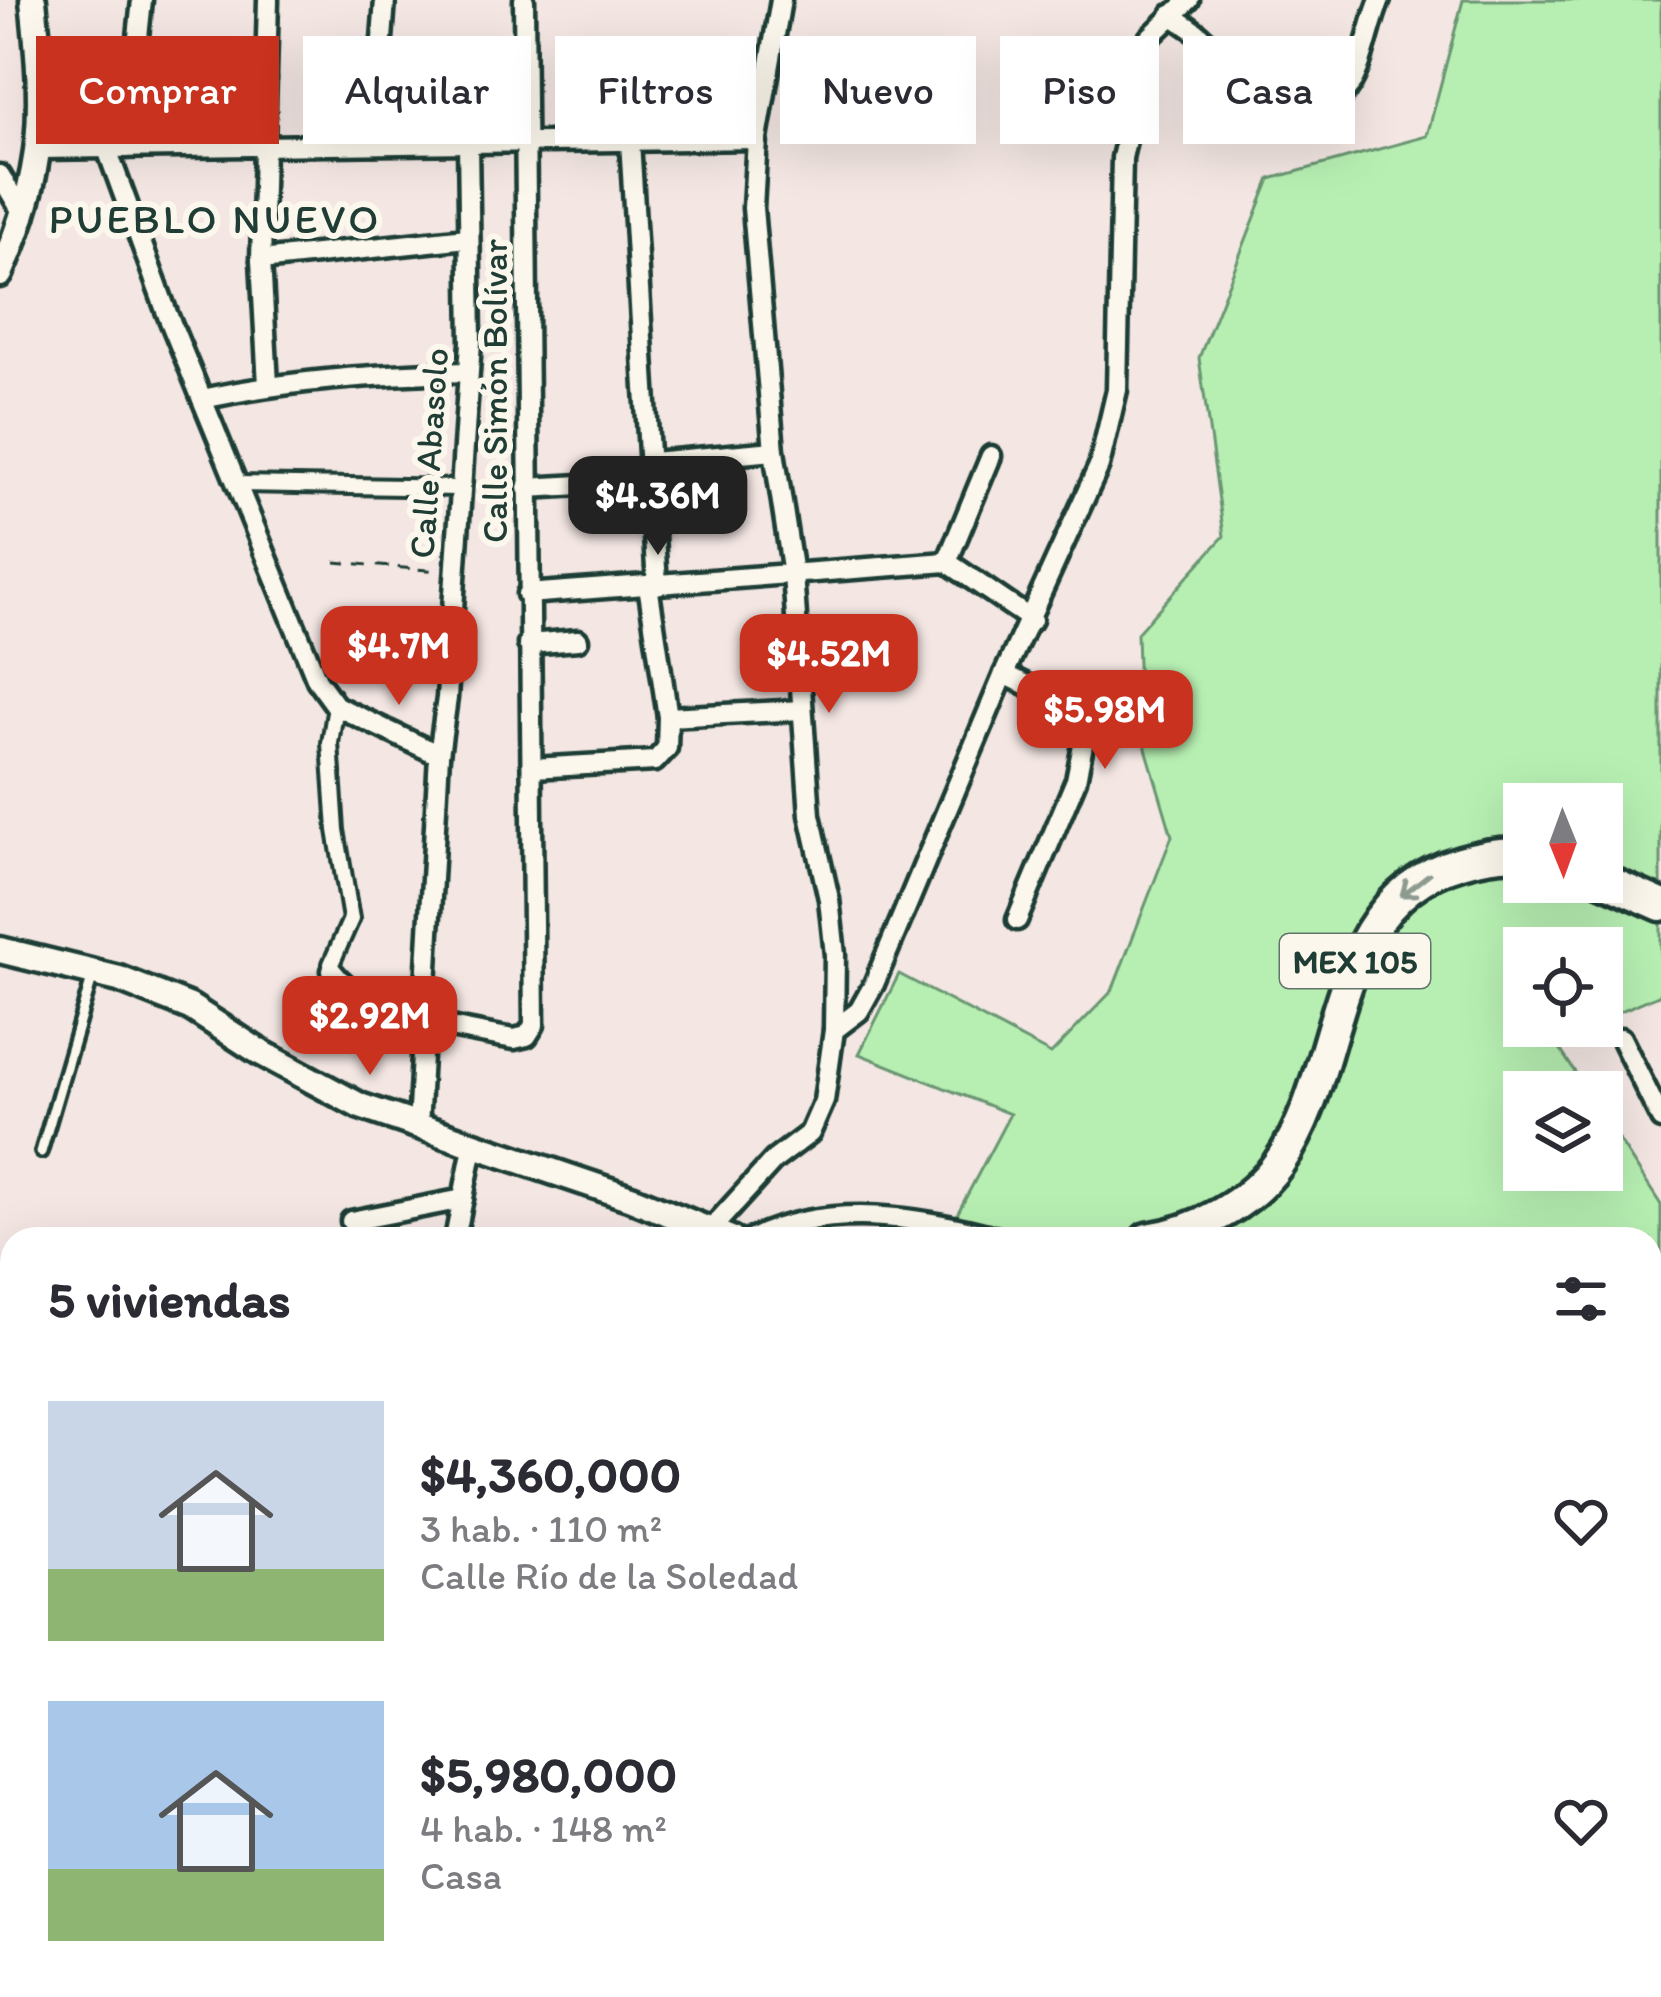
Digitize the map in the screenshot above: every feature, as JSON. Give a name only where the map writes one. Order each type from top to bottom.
[{"type":"main road","name":"MEX 105","points":[[1182,1227],[1219,1214],[1248,1196],[1280,1162],[1301,1120],[1357,955],[1403,892],[1436,869],[1503,855]]},
{"type":"main road","points":[[1623,888],[1661,905]]},
{"type":"street","points":[[0,274],[25,217],[40,149],[40,67],[33,0]]},
{"type":"street","points":[[138,36],[142,0]]},
{"type":"street","points":[[267,36],[268,0]]},
{"type":"street","points":[[374,145],[385,0]]},
{"type":"street","name":"Calle Simón Bolívar","points":[[524,0],[525,36]]},
{"type":"street","points":[[726,1227],[774,1160],[810,1133],[824,1102],[834,1030],[830,899],[810,815],[793,574],[774,451],[753,208],[757,139],[781,0]]},
{"type":"street","points":[[834,1030],[859,1011],[874,983],[1004,674],[1100,466],[1117,390],[1122,158],[1149,38],[1189,0]]},
{"type":"street","points":[[1171,15],[1201,35],[1258,92],[1290,112],[1317,110],[1340,98],[1358,67],[1380,0]]},
{"type":"street","points":[[118,144],[202,399],[317,680],[336,706],[439,755]]},
{"type":"street","points":[[40,149],[422,144]]},
{"type":"street","name":"Calle Abasolo","points":[[418,1127],[439,755],[447,698],[468,372],[469,144]]},
{"type":"street","name":"Calle Simón Bolívar","points":[[424,1022],[514,1039],[527,1036],[534,1025],[527,144]]},
{"type":"street","points":[[533,768],[655,761],[667,748],[668,717],[652,585],[646,340],[630,144]]},
{"type":"street","points":[[263,146],[261,260],[268,385]]},
{"type":"street","points":[[0,175],[25,217]]},
{"type":"street","points":[[261,260],[467,238]]},
{"type":"street","points":[[202,399],[268,385],[362,374],[468,372]]},
{"type":"street","points":[[527,488],[774,451]]},
{"type":"street","points":[[947,562],[991,456]]},
{"type":"street","points":[[237,484],[458,488]]},
{"type":"street","points":[[527,594],[947,562],[1032,620]]},
{"type":"street","points":[[528,644],[578,640]]},
{"type":"street","points":[[1004,674],[1060,701],[1083,745],[1076,780],[1017,920]]},
{"type":"street","points":[[336,706],[332,765],[336,830],[351,919],[332,971],[343,985],[424,1022]]},
{"type":"street","points":[[668,717],[802,710]]},
{"type":"street","points":[[0,950],[95,970],[190,1007],[258,1051],[360,1106],[705,1227]]},
{"type":"street","points":[[1623,1039],[1659,1113]]},
{"type":"street","points":[[457,1227],[473,1147]]},
{"type":"street","points":[[351,1221],[463,1199]]},
{"type":"street","points":[[785,1227],[805,1220],[857,1216],[958,1227]]},
{"type":"lane","points":[[40,1152],[95,970]]},
{"type":"path","points":[[335,562],[452,572]]},
{"type":"green space","points":[[1463,0],[1661,0],[1661,994],[1623,1010],[1623,927],[1503,927],[1503,1047],[1559,1047],[1574,1071],[1503,1071],[1503,1191],[1623,1191],[1623,1146],[1661,1205],[1661,1227],[950,1227],[1010,1114],[859,1054],[899,974],[1051,1054],[1112,991],[1172,836],[1140,728],[1137,633],[1224,536],[1199,358],[1270,179],[1427,136]]},
{"type":"district","name":"PUEBLO NUEVO","points":[[215,218]]}]
